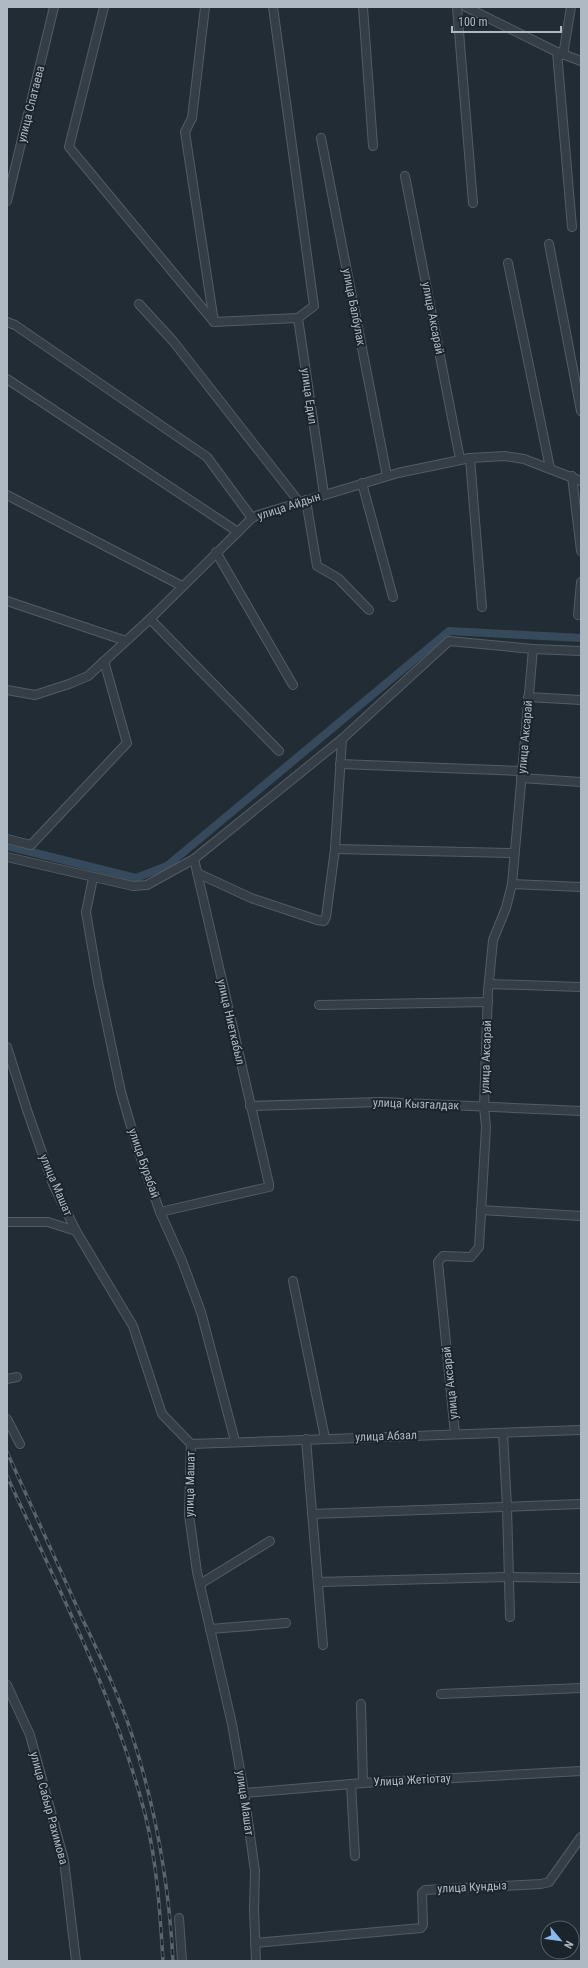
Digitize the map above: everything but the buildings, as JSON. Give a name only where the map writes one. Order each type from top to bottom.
[{"type":"street","name":"улица Спатаева","points":[[7,200],[54,7]]},
{"type":"street","points":[[104,7],[69,147],[214,322]]},
{"type":"street","points":[[205,7],[192,118],[186,132],[214,322]]},
{"type":"street","points":[[214,322],[298,318],[314,306],[273,7]]},
{"type":"street","points":[[363,7],[373,146]]},
{"type":"street","points":[[457,7],[473,203]]},
{"type":"street","points":[[466,7],[480,10],[560,53],[581,61]]},
{"type":"street","points":[[571,7],[560,53],[572,228]]},
{"type":"street","name":"улица Балбулак","points":[[321,138],[387,476]]},
{"type":"street","name":"улица Аксарай","points":[[405,176],[460,459]]},
{"type":"street","points":[[549,244],[581,411]]},
{"type":"street","points":[[508,263],[550,468]]},
{"type":"street","points":[[139,304],[173,341],[302,501],[317,566],[338,578],[369,610]]},
{"type":"street","name":"улица Едил","points":[[298,318],[324,494]]},
{"type":"street","points":[[7,322],[15,325],[206,457],[252,518]]},
{"type":"street","points":[[7,379],[238,532]]},
{"type":"street","name":"улица Айдын","points":[[7,690],[35,695],[88,676],[150,619],[252,518],[362,483],[460,459],[505,456],[518,458],[572,476],[581,481]]},
{"type":"street","points":[[470,458],[482,607]]},
{"type":"street","points":[[572,476],[581,552]]},
{"type":"street","points":[[362,483],[393,597]]},
{"type":"street","points":[[7,495],[182,586]]},
{"type":"street","points":[[216,552],[292,685]]},
{"type":"street","points":[[578,615],[581,582]]},
{"type":"street","points":[[7,601],[126,641]]},
{"type":"street","points":[[150,619],[279,751]]},
{"type":"street","points":[[7,858],[133,886],[147,885],[194,859],[342,739],[450,641],[533,650],[581,651]]},
{"type":"street","name":"улица Аксарай","points":[[455,1434],[438,1262],[443,1256],[471,1257],[479,1247],[486,1127],[484,1107],[489,984],[493,940],[506,908],[512,884],[533,650]]},
{"type":"street","points":[[7,839],[31,845],[127,743],[104,661]]},
{"type":"street","points":[[528,697],[581,700]]},
{"type":"street","points":[[197,873],[251,898],[324,921],[326,918],[336,849],[342,739]]},
{"type":"street","points":[[340,764],[521,775],[581,782]]},
{"type":"street","points":[[336,849],[514,853]]},
{"type":"street","name":"улица Ниеткабыл","points":[[160,1212],[269,1187],[194,859]]},
{"type":"street","name":"улица Бурабай","points":[[92,878],[86,912],[98,982],[121,1092],[137,1147],[160,1212],[182,1262],[201,1312],[235,1442]]},
{"type":"street","points":[[512,884],[581,887]]},
{"type":"street","points":[[489,984],[581,987]]},
{"type":"street","points":[[319,1005],[488,1002]]},
{"type":"street","name":"улица Машат","points":[[7,1047],[53,1184],[76,1231],[133,1326],[162,1414],[191,1444],[189,1515],[200,1584],[232,1724],[244,1794],[255,1871],[254,1910],[256,1961]]},
{"type":"street","name":"улица Кызгалдак","points":[[250,1106],[380,1102],[581,1111]]},
{"type":"street","points":[[481,1210],[581,1216]]},
{"type":"street","points":[[7,1222],[48,1222],[76,1231]]},
{"type":"street","points":[[293,1281],[325,1438]]},
{"type":"street","points":[[7,1379],[17,1376]]},
{"type":"street","points":[[7,1418],[20,1444]]},
{"type":"street","name":"улица Абзал","points":[[191,1444],[581,1430]]},
{"type":"street","points":[[502,1433],[507,1507],[510,1617]]},
{"type":"street","points":[[306,1439],[323,1645]]},
{"type":"street","points":[[312,1514],[581,1504]]},
{"type":"street","points":[[200,1584],[270,1541]]},
{"type":"street","points":[[318,1582],[508,1577],[581,1578]]},
{"type":"street","points":[[210,1629],[286,1623]]},
{"type":"street","name":"улица Сабыр Рахимова","points":[[7,1685],[30,1735],[64,1860],[76,1961]]},
{"type":"street","points":[[441,1694],[581,1688]]},
{"type":"street","points":[[361,1704],[363,1783]]},
{"type":"street","name":"Улица Жетіотау","points":[[244,1794],[363,1783],[581,1771]]},
{"type":"street","points":[[351,1784],[355,1856]]},
{"type":"street","name":"улица Кундыз","points":[[255,1943],[421,1928],[423,1925],[422,1892],[425,1890],[541,1884],[549,1882],[581,1837]]},
{"type":"street","points":[[179,1918],[182,1961]]},
{"type":"waterway","points":[[7,846],[136,878],[167,866],[449,631],[581,638]]},
{"type":"railway","points":[[7,1452],[109,1676],[132,1735],[148,1791],[160,1847],[165,1875],[173,1961]]},
{"type":"railway","points":[[7,1476],[84,1642],[118,1727],[133,1770],[145,1814],[155,1869],[163,1961]]}]
